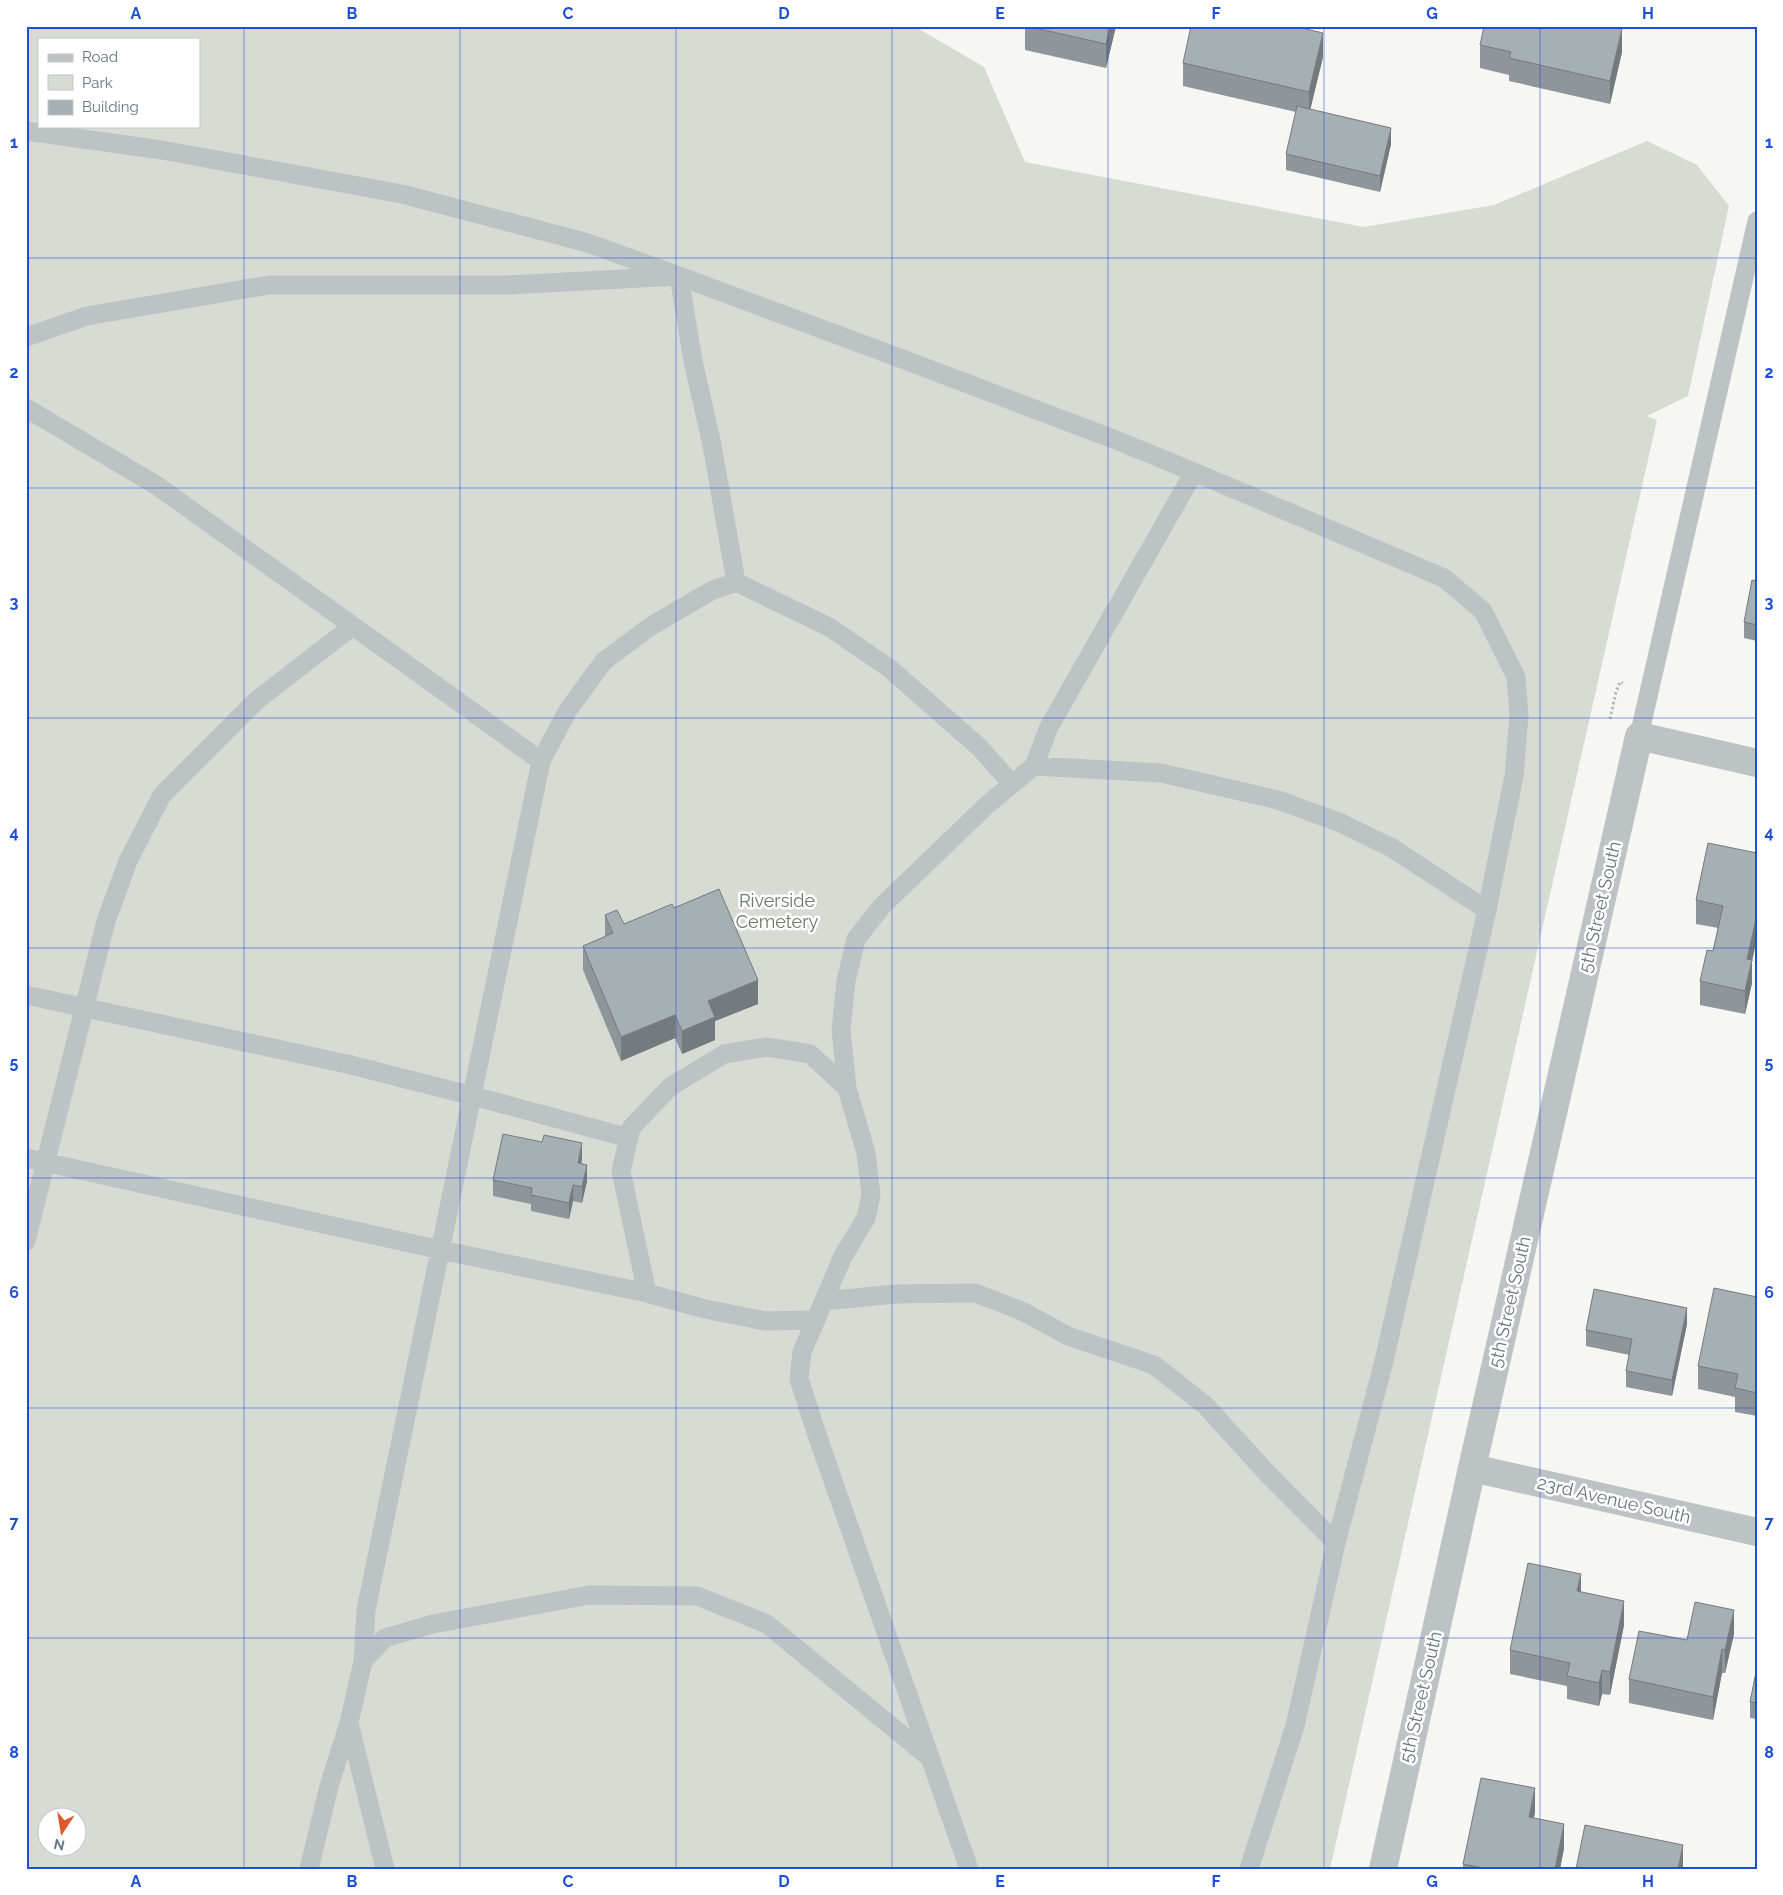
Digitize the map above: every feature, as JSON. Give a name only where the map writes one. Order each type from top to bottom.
[{"type":"street","points":[[1639,736],[1757,763]]},
{"type":"street","name":"5th Street South","points":[[1383,1869],[1472,1468],[1639,736]]},
{"type":"street","name":"23rd Avenue South","points":[[1472,1468],[1757,1532]]},
{"type":"lane","points":[[26,131],[162,150],[402,194],[588,243],[915,364],[1116,440],[1194,472],[1444,578],[1483,611],[1516,677],[1519,716],[1514,776],[1487,910],[1383,1365],[1336,1543],[1295,1726],[1249,1869]]},
{"type":"lane","points":[[1639,736],[1757,221]]},
{"type":"lane","points":[[26,338],[87,316],[270,285],[507,285],[679,276]]},
{"type":"lane","points":[[679,276],[693,361],[712,445],[736,582]]},
{"type":"lane","points":[[26,408],[156,484],[541,761]]},
{"type":"lane","points":[[969,1869],[799,1379],[802,1352],[843,1256],[866,1218],[871,1196],[866,1153],[846,1088],[841,1030],[846,981],[856,939],[882,906],[987,805],[1034,766],[1049,728],[1194,472]]},
{"type":"lane","points":[[309,1869],[328,1786],[349,1723],[363,1661],[366,1610],[541,761],[568,710],[604,661],[651,626],[711,590],[736,582],[829,627],[889,668],[979,747],[1012,784]]},
{"type":"lane","points":[[26,1241],[106,921],[125,870],[162,795],[257,700],[353,626]]},
{"type":"lane","points":[[1034,766],[1161,773],[1278,800],[1340,823],[1392,848],[1487,910]]},
{"type":"lane","points":[[26,995],[346,1064],[628,1138]]},
{"type":"lane","points":[[647,1293],[621,1171],[631,1128],[670,1087],[724,1054],[767,1047],[810,1054],[846,1088]]},
{"type":"lane","points":[[26,1158],[441,1250],[647,1293],[705,1309],[765,1321],[816,1320]]},
{"type":"lane","points":[[824,1301],[895,1294],[975,1293],[1024,1312],[1068,1336],[1154,1365],[1205,1405],[1265,1471],[1336,1543]]},
{"type":"lane","points":[[363,1661],[385,1638],[433,1624],[589,1595],[697,1596],[767,1624],[930,1759]]},
{"type":"lane","points":[[349,1723],[385,1869]]},
{"type":"green space","name":"Riverside Cemetery","points":[[26,26],[914,26],[984,67],[1025,162],[1364,227],[1494,205],[1647,141],[1697,165],[1729,206],[1688,396],[1647,416],[1657,420],[1330,1869],[26,1869]]},
{"type":"building","points":[[1026,26],[1110,26],[1106,44]]},
{"type":"building","points":[[1191,26],[1293,26],[1323,33],[1309,92],[1183,63]]},
{"type":"building","points":[[1484,26],[1615,26],[1622,28],[1610,81],[1509,58],[1511,52],[1480,45]]},
{"type":"building","points":[[1297,106],[1391,128],[1380,176],[1286,154]]},
{"type":"building","points":[[1752,580],[1757,581],[1757,625],[1744,622]]},
{"type":"building","points":[[1708,843],[1757,853],[1757,914],[1747,959],[1752,960],[1745,991],[1700,981],[1707,950],[1713,951],[1723,906],[1696,900]]},
{"type":"building","points":[[719,889],[758,980],[708,1001],[715,1017],[682,1031],[675,1015],[621,1037],[583,946],[613,933],[605,915],[617,910],[624,924],[672,904],[674,908]]},
{"type":"building","points":[[503,1134],[542,1142],[544,1135],[582,1143],[578,1163],[587,1165],[582,1187],[573,1185],[569,1203],[531,1195],[532,1188],[493,1180]]},
{"type":"building","points":[[1714,1288],[1757,1297],[1757,1393],[1735,1388],[1738,1374],[1698,1366]]},
{"type":"building","points":[[1594,1289],[1687,1308],[1672,1380],[1626,1371],[1632,1339],[1586,1330]]},
{"type":"building","points":[[1528,1563],[1581,1574],[1577,1591],[1624,1601],[1610,1672],[1602,1670],[1599,1683],[1567,1676],[1570,1663],[1510,1650]]},
{"type":"building","points":[[1695,1602],[1734,1610],[1725,1650],[1722,1649],[1713,1697],[1629,1679],[1639,1631],[1687,1640]]},
{"type":"building","points":[[1757,1667],[1757,1703],[1750,1702]]},
{"type":"building","points":[[1481,1778],[1535,1788],[1529,1817],[1564,1824],[1555,1869],[1488,1869],[1463,1864]]},
{"type":"building","points":[[1585,1825],[1683,1845],[1678,1869],[1576,1869]]}]
